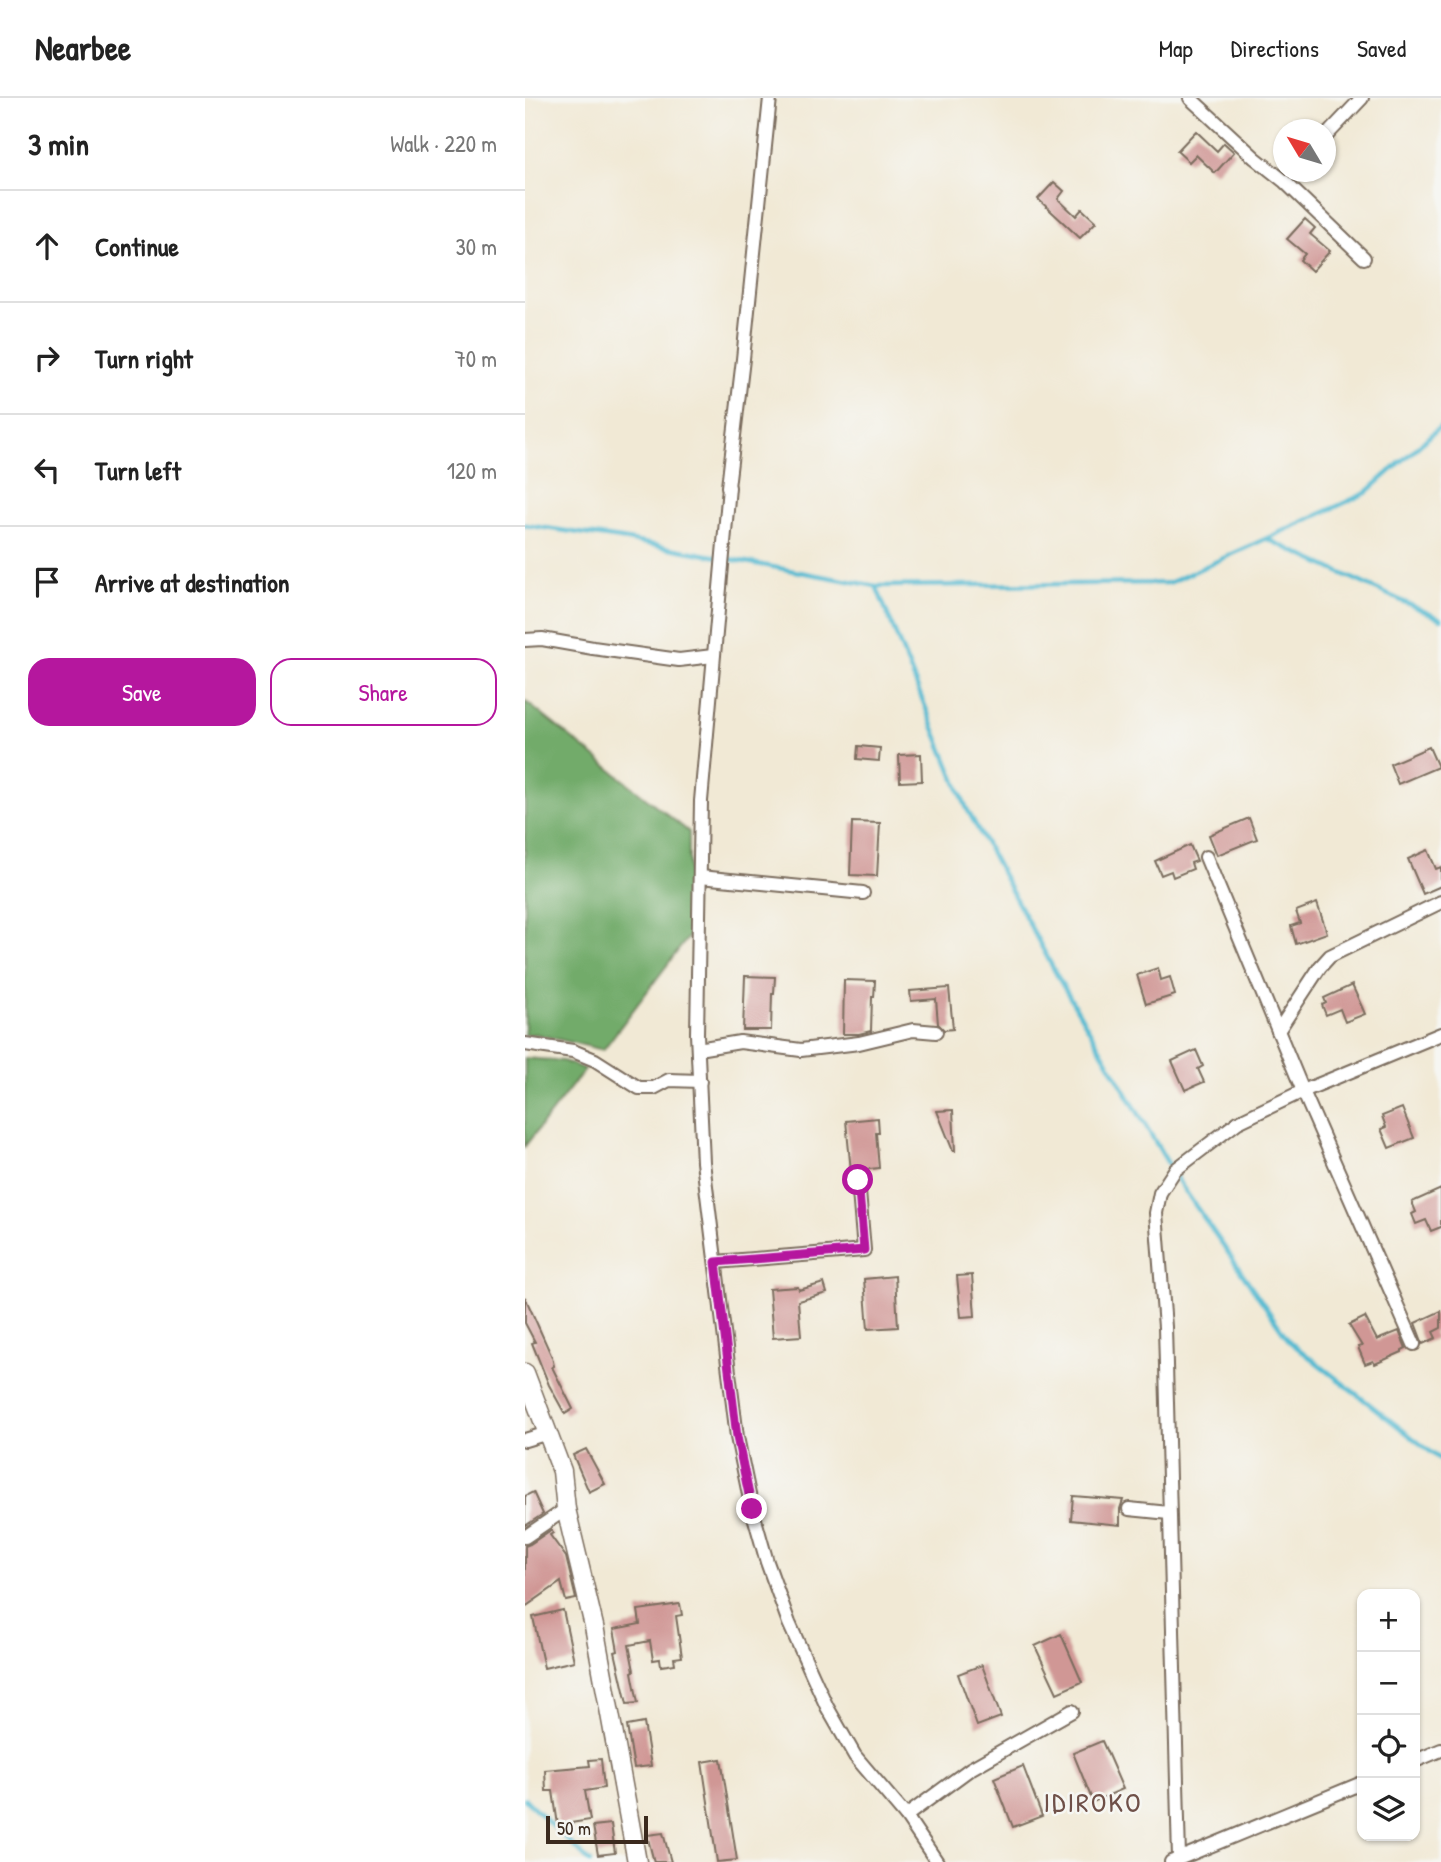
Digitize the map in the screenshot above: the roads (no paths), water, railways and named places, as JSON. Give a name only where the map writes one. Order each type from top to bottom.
[{"type":"main road","points":[[525,1373],[562,1471],[566,1509],[594,1626],[638,1862]]},
{"type":"street","points":[[770,98],[728,487],[701,802],[698,1049],[703,1162],[737,1437],[752,1509],[767,1562],[789,1623],[827,1707],[855,1756],[906,1816],[937,1862]]},
{"type":"street","points":[[1190,98],[1255,158],[1273,168]]},
{"type":"street","points":[[1336,125],[1361,98]]},
{"type":"street","points":[[1294,182],[1364,258]]},
{"type":"street","points":[[525,640],[542,639],[679,660],[713,656]]},
{"type":"street","points":[[1206,857],[1303,1091],[1414,1344]]},
{"type":"street","points":[[700,877],[863,893]]},
{"type":"street","points":[[1278,1031],[1319,967],[1330,956],[1441,902]]},
{"type":"street","points":[[698,1049],[740,1042],[801,1050],[859,1043],[913,1030],[936,1032]]},
{"type":"street","points":[[1357,1785],[1175,1860],[1165,1327],[1157,1202],[1175,1170],[1238,1122],[1303,1091],[1441,1034]]},
{"type":"street","points":[[525,1044],[573,1051],[595,1060],[639,1088],[654,1088],[669,1080],[700,1081]]},
{"type":"street","points":[[716,1262],[864,1250],[858,1180]]},
{"type":"street","points":[[525,1440],[548,1433]]},
{"type":"street","points":[[525,1537],[566,1509]]},
{"type":"street","points":[[1129,1510],[1170,1513]]},
{"type":"street","points":[[906,1816],[970,1769],[1072,1711]]},
{"type":"street","points":[[1420,1759],[1441,1750]]},
{"type":"waterway","points":[[525,525],[621,539],[876,586],[1169,583],[1366,493],[1441,426]]},
{"type":"waterway","points":[[1267,539],[1441,619]]},
{"type":"waterway","points":[[876,586],[967,809],[1059,979],[1179,1182],[1290,1342],[1441,1460]]},
{"type":"waterway","points":[[525,1799],[590,1862]]},
{"type":"district","name":"IDIROKO","points":[[1093,1802]]}]
